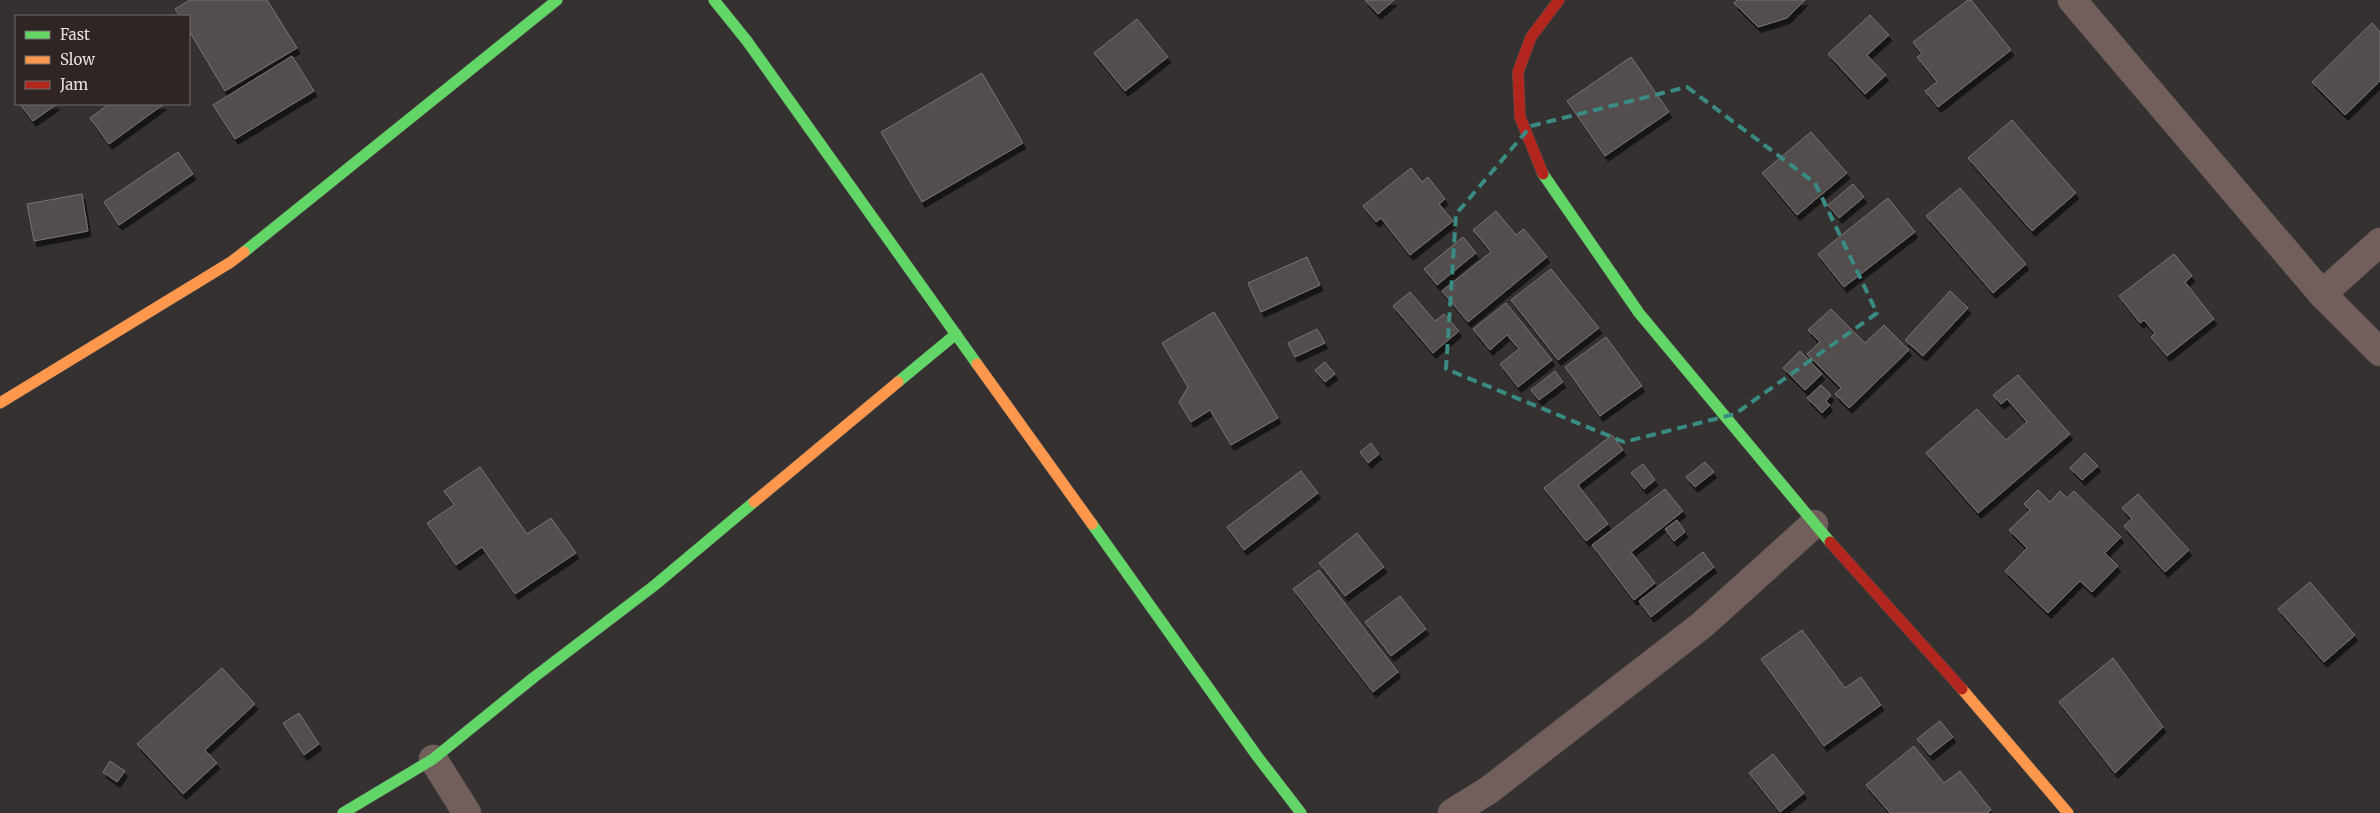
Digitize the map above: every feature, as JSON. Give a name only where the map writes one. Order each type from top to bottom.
[{"type":"street","points":[[0,404],[231,262],[557,0]]},
{"type":"street","points":[[714,0],[747,41],[1257,756],[1301,813]]},
{"type":"street","points":[[1559,0],[1531,36],[1518,72],[1520,117],[1545,178],[1639,313],[1814,524],[1998,729],[2068,813]]},
{"type":"street","points":[[2072,0],[2322,294],[2380,352]]},
{"type":"street","points":[[2322,294],[2380,242]]},
{"type":"street","points":[[343,813],[434,759],[533,678],[656,585],[956,334]]},
{"type":"street","points":[[1452,813],[1489,790],[1702,625],[1814,524]]},
{"type":"street","points":[[434,759],[467,813]]},
{"type":"highlighted area","points":[[1687,87],[1815,183],[1877,313],[1735,414],[1624,442],[1446,369],[1456,214],[1531,126]]},
{"type":"building","points":[[190,0],[267,0],[297,48],[225,91],[190,33],[190,15],[179,15],[175,9]]},
{"type":"building","points":[[1365,0],[1394,0],[1378,14]]},
{"type":"building","points":[[1737,0],[1805,0],[1787,18],[1758,27],[1734,3]]},
{"type":"building","points":[[1968,0],[1971,0],[2011,50],[1938,107],[1925,91],[1937,82],[1917,57],[1922,54],[1913,42]]},
{"type":"building","points":[[1870,15],[1889,35],[1867,55],[1886,75],[1865,94],[1828,54]]},
{"type":"building","points":[[1137,19],[1168,57],[1125,91],[1094,53]]},
{"type":"building","points":[[2372,23],[2380,32],[2380,81],[2345,115],[2312,82]]},
{"type":"building","points":[[292,56],[314,91],[235,139],[213,105]]},
{"type":"building","points":[[1631,57],[1669,112],[1605,156],[1567,101]]},
{"type":"building","points":[[982,73],[1023,143],[922,202],[881,132]]},
{"type":"building","points":[[21,105],[56,105],[33,121]]},
{"type":"building","points":[[108,105],[163,105],[109,144],[90,118]]},
{"type":"building","points":[[2012,120],[2076,193],[2032,231],[1968,158]]},
{"type":"building","points":[[1811,132],[1847,173],[1797,215],[1762,173]]},
{"type":"building","points":[[178,152],[193,174],[119,225],[104,202]]},
{"type":"building","points":[[1411,168],[1422,182],[1428,177],[1445,199],[1439,204],[1453,221],[1410,255],[1381,218],[1376,222],[1363,206]]},
{"type":"building","points":[[1853,184],[1864,197],[1839,218],[1828,205]]},
{"type":"building","points":[[1960,188],[2026,264],[1993,293],[1926,216]]},
{"type":"building","points":[[82,194],[88,231],[34,241],[27,204]]},
{"type":"building","points":[[1888,198],[1915,232],[1844,287],[1818,254]]},
{"type":"building","points":[[1496,211],[1516,235],[1524,229],[1547,257],[1468,322],[1442,291],[1491,252],[1473,230]]},
{"type":"building","points":[[1463,237],[1476,253],[1437,285],[1424,269]]},
{"type":"building","points":[[2174,254],[2192,276],[2185,282],[2214,319],[2167,356],[2151,337],[2155,333],[2144,320],[2140,323],[2119,296]]},
{"type":"building","points":[[1307,257],[1320,285],[1261,312],[1248,283]]},
{"type":"building","points":[[1551,269],[1599,328],[1558,360],[1511,300]]},
{"type":"building","points":[[1950,291],[1968,308],[1923,356],[1905,340]]},
{"type":"building","points":[[1410,292],[1435,321],[1444,314],[1459,331],[1433,353],[1393,306]]},
{"type":"building","points":[[1506,303],[1552,360],[1518,387],[1500,364],[1519,349],[1507,335],[1490,350],[1473,329]]},
{"type":"building","points":[[1831,309],[1865,343],[1884,325],[1909,350],[1849,408],[1835,394],[1841,388],[1807,354],[1820,342],[1808,330]]},
{"type":"building","points":[[1214,312],[1278,418],[1231,445],[1210,410],[1191,422],[1179,402],[1188,387],[1162,343]]},
{"type":"building","points":[[1317,329],[1325,343],[1295,357],[1288,343]]},
{"type":"building","points":[[1606,337],[1642,386],[1600,416],[1565,367]]},
{"type":"building","points":[[1800,351],[1822,374],[1805,390],[1783,368]]},
{"type":"building","points":[[1325,362],[1335,374],[1325,382],[1315,370]]},
{"type":"building","points":[[1555,371],[1563,382],[1539,400],[1531,390]]},
{"type":"building","points":[[2018,375],[2070,434],[1978,513],[1926,453],[1977,409],[2006,440],[2027,422],[2007,399],[2001,404],[1993,395]]},
{"type":"building","points":[[1821,385],[1831,395],[1826,401],[1830,405],[1822,413],[1807,398]]},
{"type":"building","points":[[1612,435],[1623,450],[1578,485],[1608,524],[1586,541],[1544,488]]},
{"type":"building","points":[[1371,443],[1379,454],[1368,463],[1360,452]]},
{"type":"building","points":[[2085,453],[2098,466],[2082,480],[2070,468]]},
{"type":"building","points":[[1705,462],[1714,472],[1695,487],[1686,477]]},
{"type":"building","points":[[1643,464],[1655,480],[1644,489],[1631,473]]},
{"type":"building","points":[[480,467],[527,534],[551,518],[576,553],[515,594],[482,547],[456,565],[427,523],[454,505],[444,491]]},
{"type":"building","points":[[1301,471],[1318,493],[1244,550],[1227,527]]},
{"type":"building","points":[[1665,489],[1683,511],[1631,552],[1655,583],[1634,600],[1592,545]]},
{"type":"building","points":[[2038,490],[2050,502],[2060,491],[2067,498],[2074,491],[2121,537],[2105,553],[2118,566],[2092,592],[2080,581],[2048,613],[2005,571],[2027,548],[2009,530],[2030,510],[2024,504]]},
{"type":"building","points":[[2138,494],[2189,550],[2165,572],[2124,526],[2132,519],[2122,508]]},
{"type":"building","points":[[1677,520],[1685,532],[1674,541],[1665,529]]},
{"type":"building","points":[[1357,533],[1384,567],[1345,596],[1319,563]]},
{"type":"building","points":[[1703,552],[1714,567],[1651,617],[1639,601]]},
{"type":"building","points":[[1319,570],[1398,672],[1373,692],[1293,589]]},
{"type":"building","points":[[2310,582],[2355,635],[2324,662],[2278,609]]},
{"type":"building","points":[[1400,596],[1426,629],[1391,656],[1365,622]]},
{"type":"building","points":[[1802,630],[1845,688],[1861,677],[1881,705],[1824,746],[1761,659]]},
{"type":"building","points":[[2113,658],[2163,727],[2115,773],[2059,702]]},
{"type":"building","points":[[222,668],[255,704],[205,750],[217,763],[183,794],[137,744]]},
{"type":"building","points":[[299,713],[319,744],[304,755],[283,723]]},
{"type":"building","points":[[1940,721],[1953,737],[1930,755],[1917,739]]},
{"type":"building","points":[[1914,746],[1944,783],[1960,771],[1991,810],[1987,813],[1890,813],[1866,785]]},
{"type":"building","points":[[1773,754],[1804,793],[1780,812],[1749,773]]},
{"type":"building","points":[[110,761],[125,771],[117,782],[103,772]]},
{"type":"traffic: fast","points":[[244,252],[557,0]]},
{"type":"traffic: fast","points":[[714,0],[747,41],[977,364]]},
{"type":"traffic: fast","points":[[1543,174],[1639,313],[1830,542]]},
{"type":"traffic: fast","points":[[898,382],[956,334]]},
{"type":"traffic: fast","points":[[343,813],[433,759],[533,678],[655,585],[754,502]]},
{"type":"traffic: fast","points":[[1092,524],[1257,756],[1301,813]]},
{"type":"traffic: slow","points":[[0,403],[231,262],[244,252]]},
{"type":"traffic: slow","points":[[977,364],[1092,524]]},
{"type":"traffic: slow","points":[[754,502],[898,382]]},
{"type":"traffic: slow","points":[[1962,689],[2068,813]]},
{"type":"traffic: jam","points":[[1543,174],[1520,117],[1518,72],[1531,37],[1559,0]]},
{"type":"traffic: jam","points":[[1830,542],[1962,689]]}]
